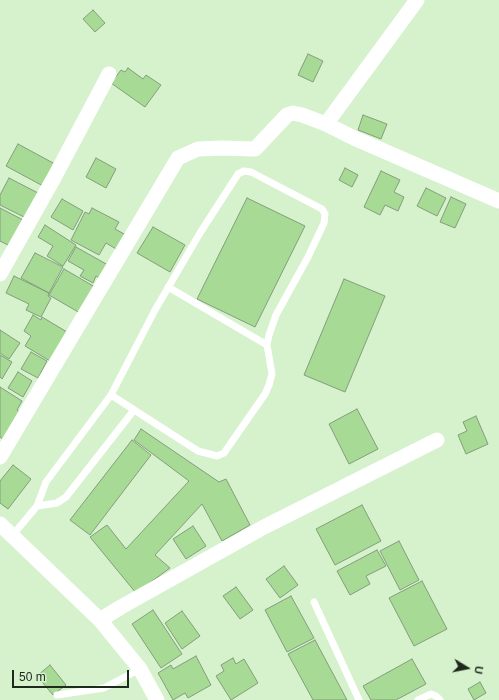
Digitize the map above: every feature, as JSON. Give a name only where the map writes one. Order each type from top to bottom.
[{"type":"street","points":[[326,124],[417,0]]},
{"type":"street","points":[[0,274],[55,176],[109,74]]},
{"type":"street","points":[[0,457],[178,158],[198,149],[255,149],[287,114],[293,113],[326,124],[354,138],[499,201]]},
{"type":"street","points":[[100,620],[264,527],[437,440]]},
{"type":"street","points":[[0,524],[100,620],[140,669],[157,700]]},
{"type":"lane","points":[[12,536],[38,506],[46,482],[111,395],[168,287],[200,233],[238,174],[244,171],[251,172],[322,209],[326,214],[324,223],[308,257],[276,315],[269,335],[267,345],[272,374],[269,385],[265,394],[224,453],[218,456],[198,451],[111,395]]},
{"type":"lane","points":[[168,287],[267,345]]},
{"type":"lane","points":[[38,506],[58,504],[66,497],[134,410]]},
{"type":"lane","points":[[314,602],[359,700]]},
{"type":"lane","points":[[57,695],[104,688],[140,669]]},
{"type":"lane","points":[[418,700],[431,694],[440,700]]},
{"type":"building","points":[[93,10],[105,23],[95,32],[83,19]]},
{"type":"building","points":[[308,54],[323,61],[313,82],[298,75]]},
{"type":"building","points":[[128,68],[143,79],[146,75],[161,85],[145,107],[111,83],[121,70],[125,72]]},
{"type":"building","points":[[363,115],[387,124],[381,139],[358,130]]},
{"type":"building","points":[[18,144],[55,164],[43,186],[6,166]]},
{"type":"building","points":[[96,158],[116,169],[106,188],[86,177]]},
{"type":"building","points":[[345,168],[358,175],[352,187],[339,180]]},
{"type":"building","points":[[381,171],[400,180],[394,192],[404,197],[398,211],[385,205],[380,215],[364,207]]},
{"type":"building","points":[[9,178],[40,194],[28,219],[0,205],[0,195]]},
{"type":"building","points":[[426,188],[446,198],[437,216],[417,206]]},
{"type":"building","points":[[451,197],[466,204],[455,228],[440,222]]},
{"type":"building","points":[[247,198],[305,226],[255,327],[197,299]]},
{"type":"building","points":[[62,199],[83,211],[73,230],[51,217]]},
{"type":"building","points":[[0,208],[25,221],[12,247],[0,241]]},
{"type":"building","points":[[92,208],[119,222],[115,229],[126,235],[118,250],[106,243],[99,255],[71,240],[85,212],[89,214]]},
{"type":"building","points":[[45,225],[76,245],[63,266],[47,256],[53,246],[38,237]]},
{"type":"building","points":[[153,227],[185,245],[170,272],[137,253]]},
{"type":"building","points":[[76,247],[108,265],[101,279],[96,276],[93,283],[80,276],[84,270],[68,261]]},
{"type":"building","points":[[35,253],[63,267],[49,293],[21,278]]},
{"type":"building","points":[[64,269],[95,287],[80,313],[49,295]]},
{"type":"building","points":[[14,276],[49,293],[48,296],[51,298],[41,317],[26,310],[29,304],[6,293]]},
{"type":"building","points":[[344,279],[385,296],[345,392],[304,375]]},
{"type":"building","points":[[33,315],[41,320],[42,317],[67,332],[50,361],[25,346],[31,336],[24,331]]},
{"type":"building","points":[[0,330],[20,343],[9,359],[0,353]]},
{"type":"building","points":[[31,352],[47,361],[38,378],[21,369]]},
{"type":"building","points":[[0,355],[12,362],[2,379],[0,377]]},
{"type":"building","points":[[18,372],[32,381],[23,397],[8,388]]},
{"type":"building","points":[[0,387],[22,401],[17,410],[21,413],[4,440],[0,437]]},
{"type":"building","points":[[357,409],[378,449],[349,464],[329,424]]},
{"type":"building","points":[[476,416],[488,444],[466,454],[458,435],[467,431],[463,422]]},
{"type":"building","points":[[141,429],[219,482],[226,479],[250,525],[222,541],[202,504],[155,555],[170,568],[136,593],[90,537],[107,525],[126,549],[189,481],[134,440]]},
{"type":"building","points":[[132,440],[151,455],[90,535],[70,520]]},
{"type":"building","points":[[13,465],[31,479],[8,509],[0,503],[0,481]]},
{"type":"building","points":[[362,505],[381,541],[335,565],[316,529]]},
{"type":"building","points":[[193,526],[206,546],[186,559],[173,539]]},
{"type":"building","points":[[399,541],[419,580],[400,590],[380,551]]},
{"type":"building","points":[[377,550],[386,566],[366,576],[370,584],[350,595],[337,571]]},
{"type":"building","points":[[284,566],[298,585],[280,598],[266,579]]},
{"type":"building","points":[[422,581],[447,629],[414,646],[389,598]]},
{"type":"building","points":[[236,587],[253,610],[240,619],[223,596]]},
{"type":"building","points":[[291,596],[314,638],[287,652],[265,610]]},
{"type":"building","points":[[153,610],[182,654],[161,668],[132,624]]},
{"type":"building","points":[[182,611],[200,636],[182,649],[165,623]]},
{"type":"building","points":[[315,640],[347,700],[313,700],[288,654]]},
{"type":"building","points":[[196,656],[211,685],[188,698],[185,693],[173,700],[158,673],[171,665],[173,669]]},
{"type":"building","points":[[233,658],[236,664],[244,659],[258,683],[231,700],[216,676],[224,671],[221,665]]},
{"type":"building","points":[[412,659],[426,684],[396,700],[371,700],[363,686]]},
{"type":"building","points":[[50,665],[66,685],[53,695],[37,676]]},
{"type":"building","points":[[480,682],[486,693],[474,700],[468,689]]}]
